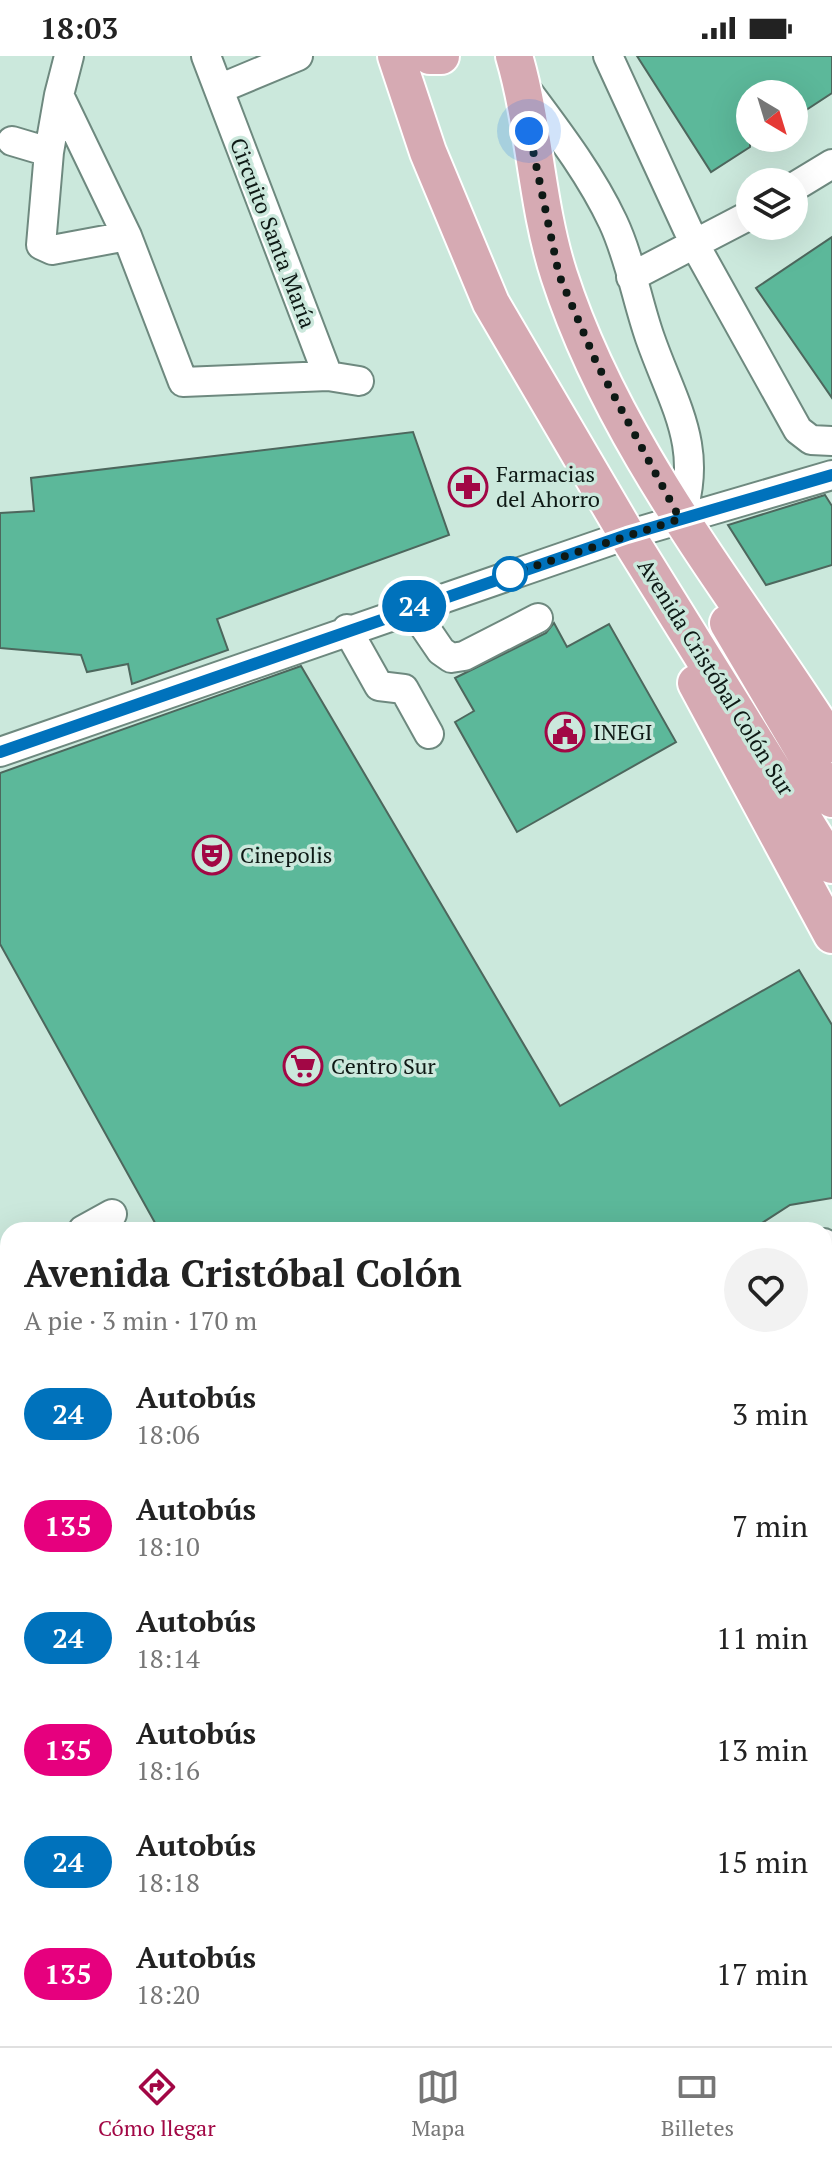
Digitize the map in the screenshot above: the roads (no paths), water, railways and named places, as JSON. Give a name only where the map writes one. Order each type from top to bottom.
[{"type":"main road","name":"Avenida Cristóbal Colón Sur","points":[[396,56],[428,152],[491,303],[627,535],[832,865]]},
{"type":"main road","points":[[430,56],[441,56]]},
{"type":"main road","points":[[518,70],[559,275],[586,343],[688,532],[767,641],[832,744]]},
{"type":"main road","points":[[688,532],[709,590],[832,799]]},
{"type":"main road","points":[[649,570],[666,626],[728,748],[832,935]]},
{"type":"street","points":[[69,56],[49,152],[41,245],[52,250],[127,236]]},
{"type":"street","name":"Circuito Santa María","points":[[206,56],[328,376]]},
{"type":"street","points":[[219,89],[298,56]]},
{"type":"street","points":[[608,56],[695,245],[798,430],[811,440],[832,441]]},
{"type":"street","points":[[518,70],[614,224],[689,444],[688,532]]},
{"type":"street","points":[[59,95],[127,236],[183,382],[193,384],[328,376],[359,381]]},
{"type":"street","points":[[12,141],[49,152]]},
{"type":"street","points":[[808,179],[832,164]]},
{"type":"street","points":[[631,277],[736,223]]},
{"type":"street","points":[[0,752],[347,629],[627,535],[688,532],[832,475]]},
{"type":"street","points":[[411,607],[441,651],[451,658],[464,656],[538,618]]},
{"type":"street","points":[[347,629],[379,686],[404,689],[429,734]]},
{"type":"street","points":[[98,1222],[112,1214]]},
{"type":"place","name":"Farmacias del Ahorro","points":[[468,487]]},
{"type":"place","name":"INEGI","points":[[565,732]]},
{"type":"place","name":"Cinepolis","points":[[212,855]]},
{"type":"place","name":"Centro Sur","points":[[303,1066]]}]
